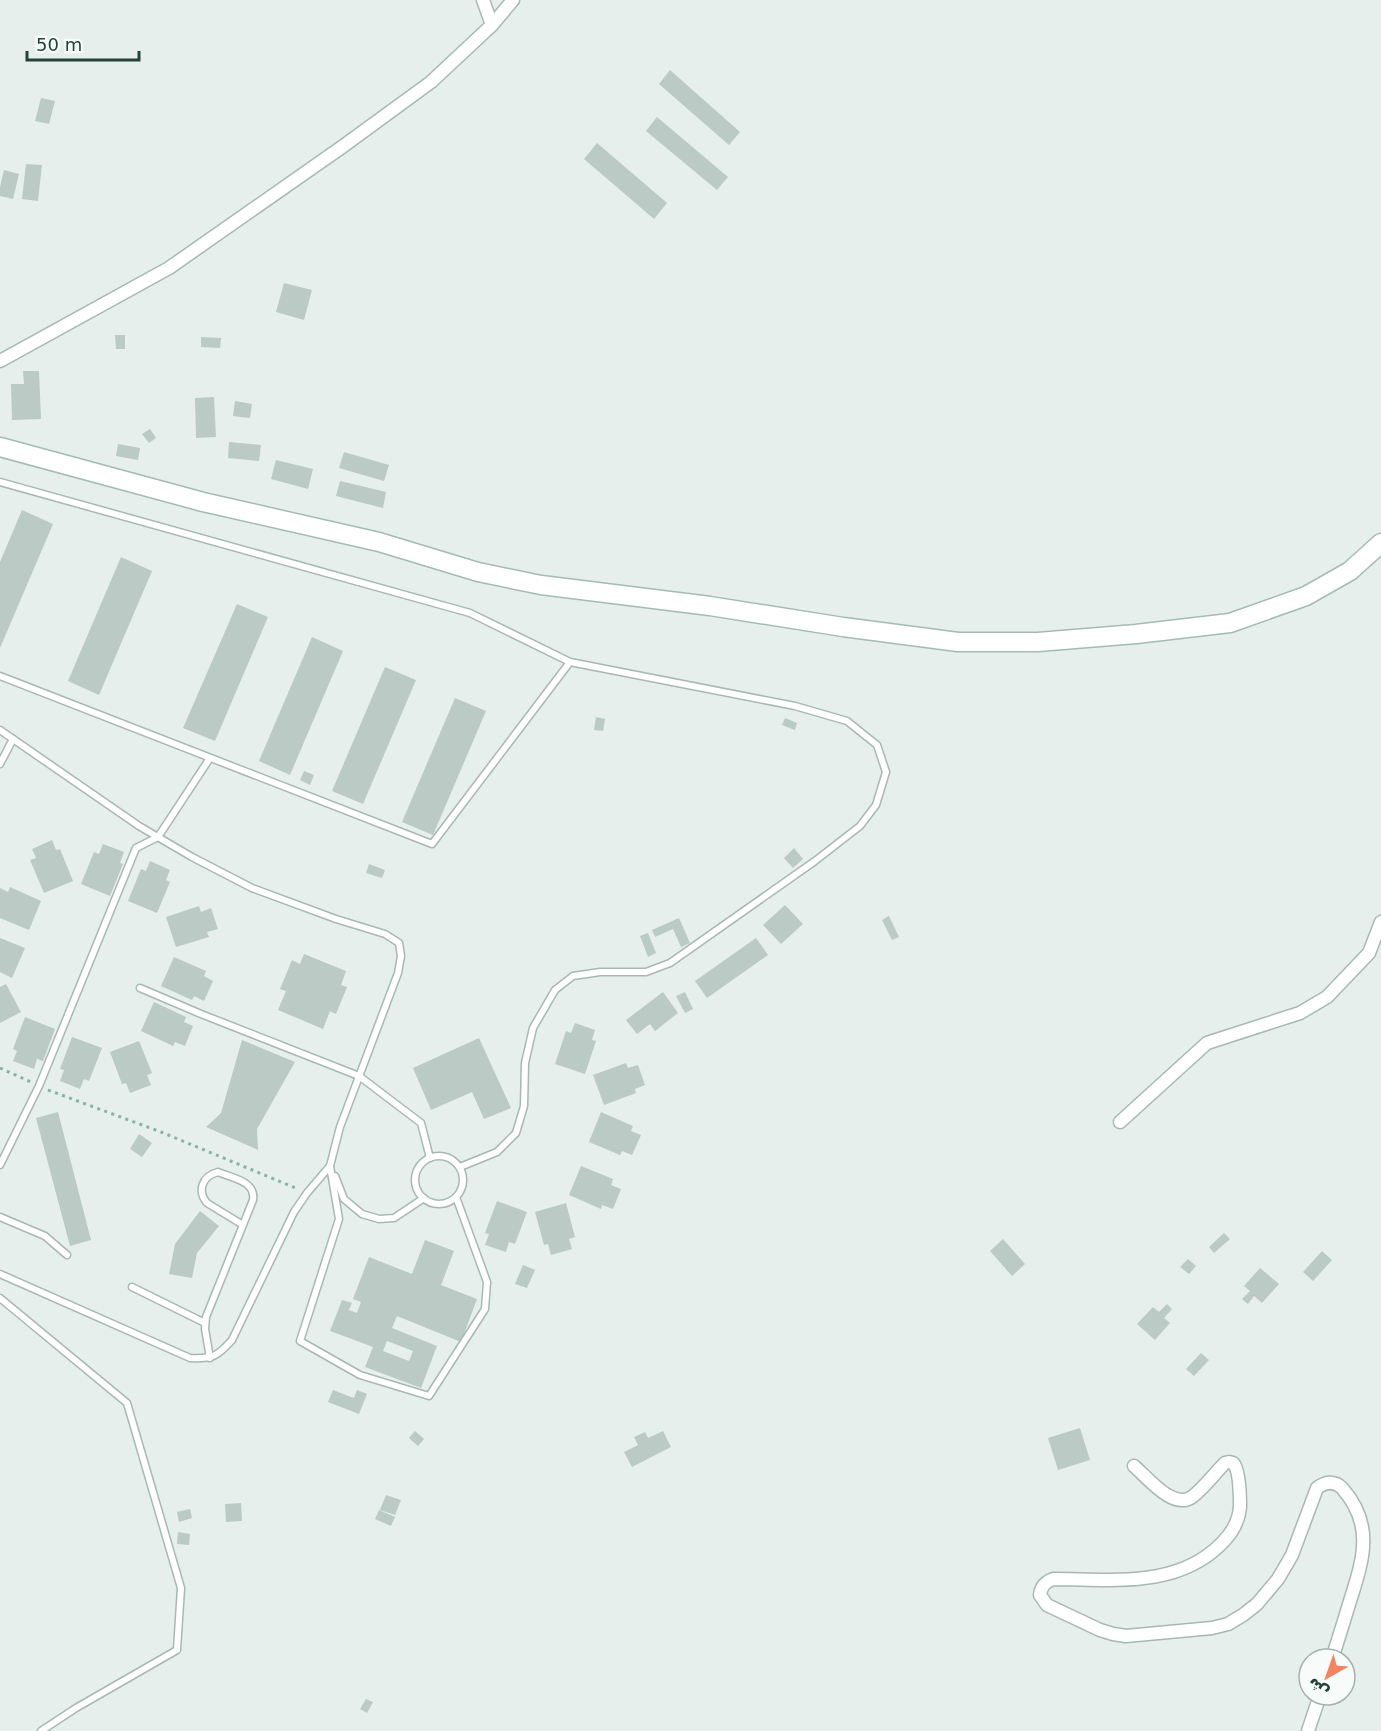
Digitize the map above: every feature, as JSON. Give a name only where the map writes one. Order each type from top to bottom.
[{"type":"main road","points":[[0,447],[203,502],[379,542],[478,572],[541,585],[710,606],[958,642],[1038,642],[1230,623],[1306,596],[1350,571],[1381,543]]},
{"type":"street","points":[[483,0],[492,25]]},
{"type":"street","points":[[0,361],[169,268],[431,82],[492,25],[513,0]]},
{"type":"street","points":[[1120,1122],[1207,1043],[1300,1013],[1327,997],[1369,953],[1381,922]]},
{"type":"street","points":[[1134,1466],[1167,1496],[1178,1501],[1190,1498],[1224,1463],[1233,1463],[1237,1469],[1240,1504],[1237,1520],[1230,1535],[1202,1560],[1166,1576],[1053,1579],[1043,1584],[1040,1595],[1047,1605],[1100,1630],[1126,1636],[1212,1628],[1228,1624],[1257,1604],[1278,1579],[1292,1555],[1317,1488],[1333,1483],[1342,1489],[1354,1506],[1364,1541],[1361,1566],[1336,1647]]},
{"type":"street","points":[[1308,1731],[1316,1707]]},
{"type":"lane","points":[[0,482],[470,613],[570,662],[795,706],[847,720],[877,745],[886,772],[876,805],[860,826],[815,861],[670,963],[646,972],[600,972],[573,976],[555,990],[534,1028],[525,1063],[524,1106],[516,1133],[497,1152],[460,1167]]},
{"type":"lane","points":[[0,676],[432,844],[570,662]]},
{"type":"lane","points":[[0,729],[139,826],[252,888],[336,919],[385,934],[399,943],[401,956],[398,973],[340,1127],[330,1166],[339,1219],[300,1341],[360,1375],[429,1396],[485,1309],[487,1282],[456,1197]]},
{"type":"lane","points":[[0,764],[13,739]]},
{"type":"lane","points":[[0,1165],[39,1086],[136,848],[158,837],[210,758]]},
{"type":"lane","points":[[140,988],[359,1076],[421,1123],[430,1158]]},
{"type":"lane","points":[[438,1156],[446,1157],[460,1167],[463,1183],[456,1197],[442,1204],[433,1203],[419,1192],[416,1176],[423,1162],[438,1156]]},
{"type":"lane","points":[[1,1276],[190,1358],[210,1358],[222,1352],[232,1340],[294,1212],[330,1166]]},
{"type":"lane","points":[[330,1166],[344,1199],[362,1214],[379,1219],[394,1218],[424,1198]]},
{"type":"lane","points":[[210,1358],[206,1317],[243,1225],[253,1200],[254,1195],[247,1184],[218,1172],[207,1177],[201,1188],[203,1199],[243,1225]]},
{"type":"lane","points":[[0,1216],[45,1236],[67,1254]]},
{"type":"lane","points":[[132,1287],[205,1323]]},
{"type":"lane","points":[[0,1298],[127,1403],[182,1588],[177,1650],[76,1708],[41,1731]]},
{"type":"path","points":[[0,1068],[39,1086],[161,1132],[307,1193]]},
{"type":"building","points":[[670,70],[740,132],[729,145],[659,84]]},
{"type":"building","points":[[41,98],[55,101],[49,124],[35,121]]},
{"type":"building","points":[[657,117],[728,177],[717,190],[646,131]]},
{"type":"building","points":[[597,143],[667,203],[654,219],[584,159]]},
{"type":"building","points":[[26,164],[42,165],[38,201],[22,199]]},
{"type":"building","points":[[4,170],[19,174],[13,199],[0,196]]},
{"type":"building","points":[[284,283],[312,290],[304,320],[276,312]]},
{"type":"building","points":[[115,335],[125,335],[125,349],[116,349]]},
{"type":"building","points":[[201,337],[221,338],[220,348],[201,347]]},
{"type":"building","points":[[23,371],[39,371],[41,419],[12,420],[11,384],[24,384]]},
{"type":"building","points":[[214,397],[216,437],[196,438],[195,398]]},
{"type":"building","points":[[235,401],[252,404],[250,418],[233,416]]},
{"type":"building","points":[[150,429],[156,438],[149,443],[142,434]]},
{"type":"building","points":[[229,442],[261,445],[259,461],[228,458]]},
{"type":"building","points":[[118,444],[140,448],[138,460],[116,456]]},
{"type":"building","points":[[344,452],[389,465],[384,481],[339,468]]},
{"type":"building","points":[[276,460],[313,469],[308,489],[271,479]]},
{"type":"building","points":[[340,481],[386,492],[383,508],[336,496]]},
{"type":"building","points":[[22,510],[53,524],[0,648],[0,562]]},
{"type":"building","points":[[121,557],[152,571],[99,695],[68,681]]},
{"type":"building","points":[[237,604],[268,617],[215,741],[183,728]]},
{"type":"building","points":[[312,637],[343,651],[290,775],[259,761]]},
{"type":"building","points":[[385,667],[416,680],[363,804],[332,791]]},
{"type":"building","points":[[455,698],[486,711],[433,835],[402,822]]},
{"type":"building","points":[[596,717],[605,719],[603,731],[594,730]]},
{"type":"building","points":[[785,718],[797,723],[795,730],[782,725]]},
{"type":"building","points":[[304,771],[314,775],[310,785],[300,780]]},
{"type":"building","points":[[52,840],[56,850],[60,849],[73,881],[44,893],[30,860],[36,858],[32,849]]},
{"type":"building","points":[[103,844],[124,852],[120,863],[123,864],[110,896],[81,884],[94,852],[99,854]]},
{"type":"building","points":[[794,848],[803,859],[793,868],[784,858]]},
{"type":"building","points":[[150,861],[170,870],[166,880],[170,882],[157,913],[128,901],[141,869],[146,871]]},
{"type":"building","points":[[369,864],[385,870],[382,878],[366,873]]},
{"type":"building","points":[[10,887],[41,901],[29,930],[0,918],[0,888],[8,892]]},
{"type":"building","points":[[785,905],[803,924],[781,944],[763,925]]},
{"type":"building","points":[[199,906],[201,912],[211,908],[218,929],[207,932],[209,937],[176,947],[166,917]]},
{"type":"building","points":[[889,916],[899,937],[892,940],[882,920]]},
{"type":"building","points":[[679,918],[690,943],[681,947],[673,929],[655,937],[652,930]]},
{"type":"building","points":[[648,933],[656,953],[648,957],[640,936]]},
{"type":"building","points":[[0,938],[25,948],[12,978],[0,972]]},
{"type":"building","points":[[756,938],[768,955],[707,998],[695,981]]},
{"type":"building","points":[[304,954],[346,971],[341,985],[347,987],[336,1014],[330,1011],[323,1029],[278,1010],[286,991],[280,989],[292,960],[300,964]]},
{"type":"building","points":[[174,957],[206,971],[204,976],[213,981],[204,1001],[194,996],[192,1000],[161,986]]},
{"type":"building","points":[[6,984],[21,1012],[0,1023],[0,987]]},
{"type":"building","points":[[663,992],[678,1013],[655,1031],[650,1024],[637,1034],[626,1020]]},
{"type":"building","points":[[685,992],[693,1009],[685,1013],[676,996]]},
{"type":"building","points":[[154,1002],[186,1017],[184,1022],[193,1026],[185,1046],[175,1042],[173,1046],[141,1031]]},
{"type":"building","points":[[25,1017],[55,1029],[43,1061],[37,1059],[34,1069],[13,1061],[17,1051],[13,1049]]},
{"type":"building","points":[[575,1023],[595,1030],[592,1040],[596,1041],[585,1074],[555,1064],[566,1031],[571,1033]]},
{"type":"building","points":[[72,1037],[102,1048],[89,1081],[84,1079],[80,1089],[60,1081],[64,1070],[60,1069]]},
{"type":"building","points":[[479,1038],[511,1108],[484,1119],[472,1092],[431,1110],[413,1068]]},
{"type":"building","points":[[242,1040],[295,1062],[257,1129],[258,1150],[206,1127],[221,1113]]},
{"type":"building","points":[[139,1041],[152,1073],[147,1075],[151,1085],[130,1093],[126,1083],[122,1084],[110,1052]]},
{"type":"building","points":[[626,1063],[628,1068],[638,1065],[645,1085],[635,1089],[636,1093],[604,1105],[593,1075]]},
{"type":"building","points":[[58,1112],[91,1240],[70,1246],[36,1118]]},
{"type":"building","points":[[601,1112],[633,1126],[631,1131],[641,1135],[632,1155],[622,1151],[620,1155],[589,1142]]},
{"type":"building","points":[[139,1134],[152,1143],[142,1157],[130,1149]]},
{"type":"building","points":[[581,1166],[613,1179],[611,1185],[621,1189],[613,1209],[602,1205],[601,1209],[569,1195]]},
{"type":"building","points":[[497,1201],[527,1212],[515,1244],[509,1242],[506,1252],[485,1245],[489,1234],[485,1233]]},
{"type":"building","points":[[566,1203],[575,1237],[569,1239],[572,1249],[551,1255],[548,1244],[544,1245],[535,1212]]},
{"type":"building","points":[[200,1211],[219,1226],[197,1253],[192,1278],[169,1274],[175,1244]]},
{"type":"building","points":[[1224,1233],[1230,1239],[1214,1253],[1209,1247]]},
{"type":"building","points":[[1003,1239],[1025,1264],[1012,1276],[990,1251]]},
{"type":"building","points":[[425,1240],[454,1251],[441,1285],[477,1299],[461,1342],[397,1316],[392,1328],[437,1346],[421,1388],[365,1367],[373,1347],[330,1331],[342,1300],[352,1303],[349,1310],[357,1313],[361,1302],[353,1299],[369,1257],[412,1274]],"holes":[[[387,1341],[413,1351],[409,1361],[383,1351]]]},
{"type":"building","points":[[1322,1251],[1332,1260],[1313,1281],[1303,1272]]},
{"type":"building","points":[[1188,1259],[1196,1266],[1189,1274],[1180,1267]]},
{"type":"building","points":[[523,1265],[535,1270],[527,1288],[515,1284]]},
{"type":"building","points":[[1260,1268],[1279,1284],[1262,1303],[1254,1296],[1248,1304],[1242,1299],[1250,1291],[1244,1286]]},
{"type":"building","points":[[1167,1304],[1172,1309],[1164,1318],[1170,1323],[1155,1340],[1137,1324],[1153,1307],[1159,1312]]},
{"type":"building","points":[[1201,1353],[1209,1360],[1194,1376],[1186,1369]]},
{"type":"building","points":[[333,1390],[354,1398],[357,1390],[367,1394],[359,1414],[328,1402]]},
{"type":"building","points":[[1080,1428],[1090,1460],[1058,1470],[1048,1438]]},
{"type":"building","points":[[415,1431],[424,1439],[418,1446],[409,1438]]},
{"type":"building","points":[[663,1431],[671,1447],[632,1467],[624,1452],[638,1445],[634,1437],[645,1432],[648,1438]]},
{"type":"building","points":[[386,1495],[401,1500],[395,1515],[380,1510]]},
{"type":"building","points":[[241,1503],[242,1521],[226,1522],[225,1504]]},
{"type":"building","points":[[190,1509],[192,1518],[179,1522],[177,1512]]},
{"type":"building","points":[[379,1510],[395,1517],[391,1526],[375,1519]]},
{"type":"building","points":[[178,1532],[190,1534],[189,1545],[177,1544]]},
{"type":"building","points":[[366,1699],[373,1702],[367,1713],[360,1709]]}]
